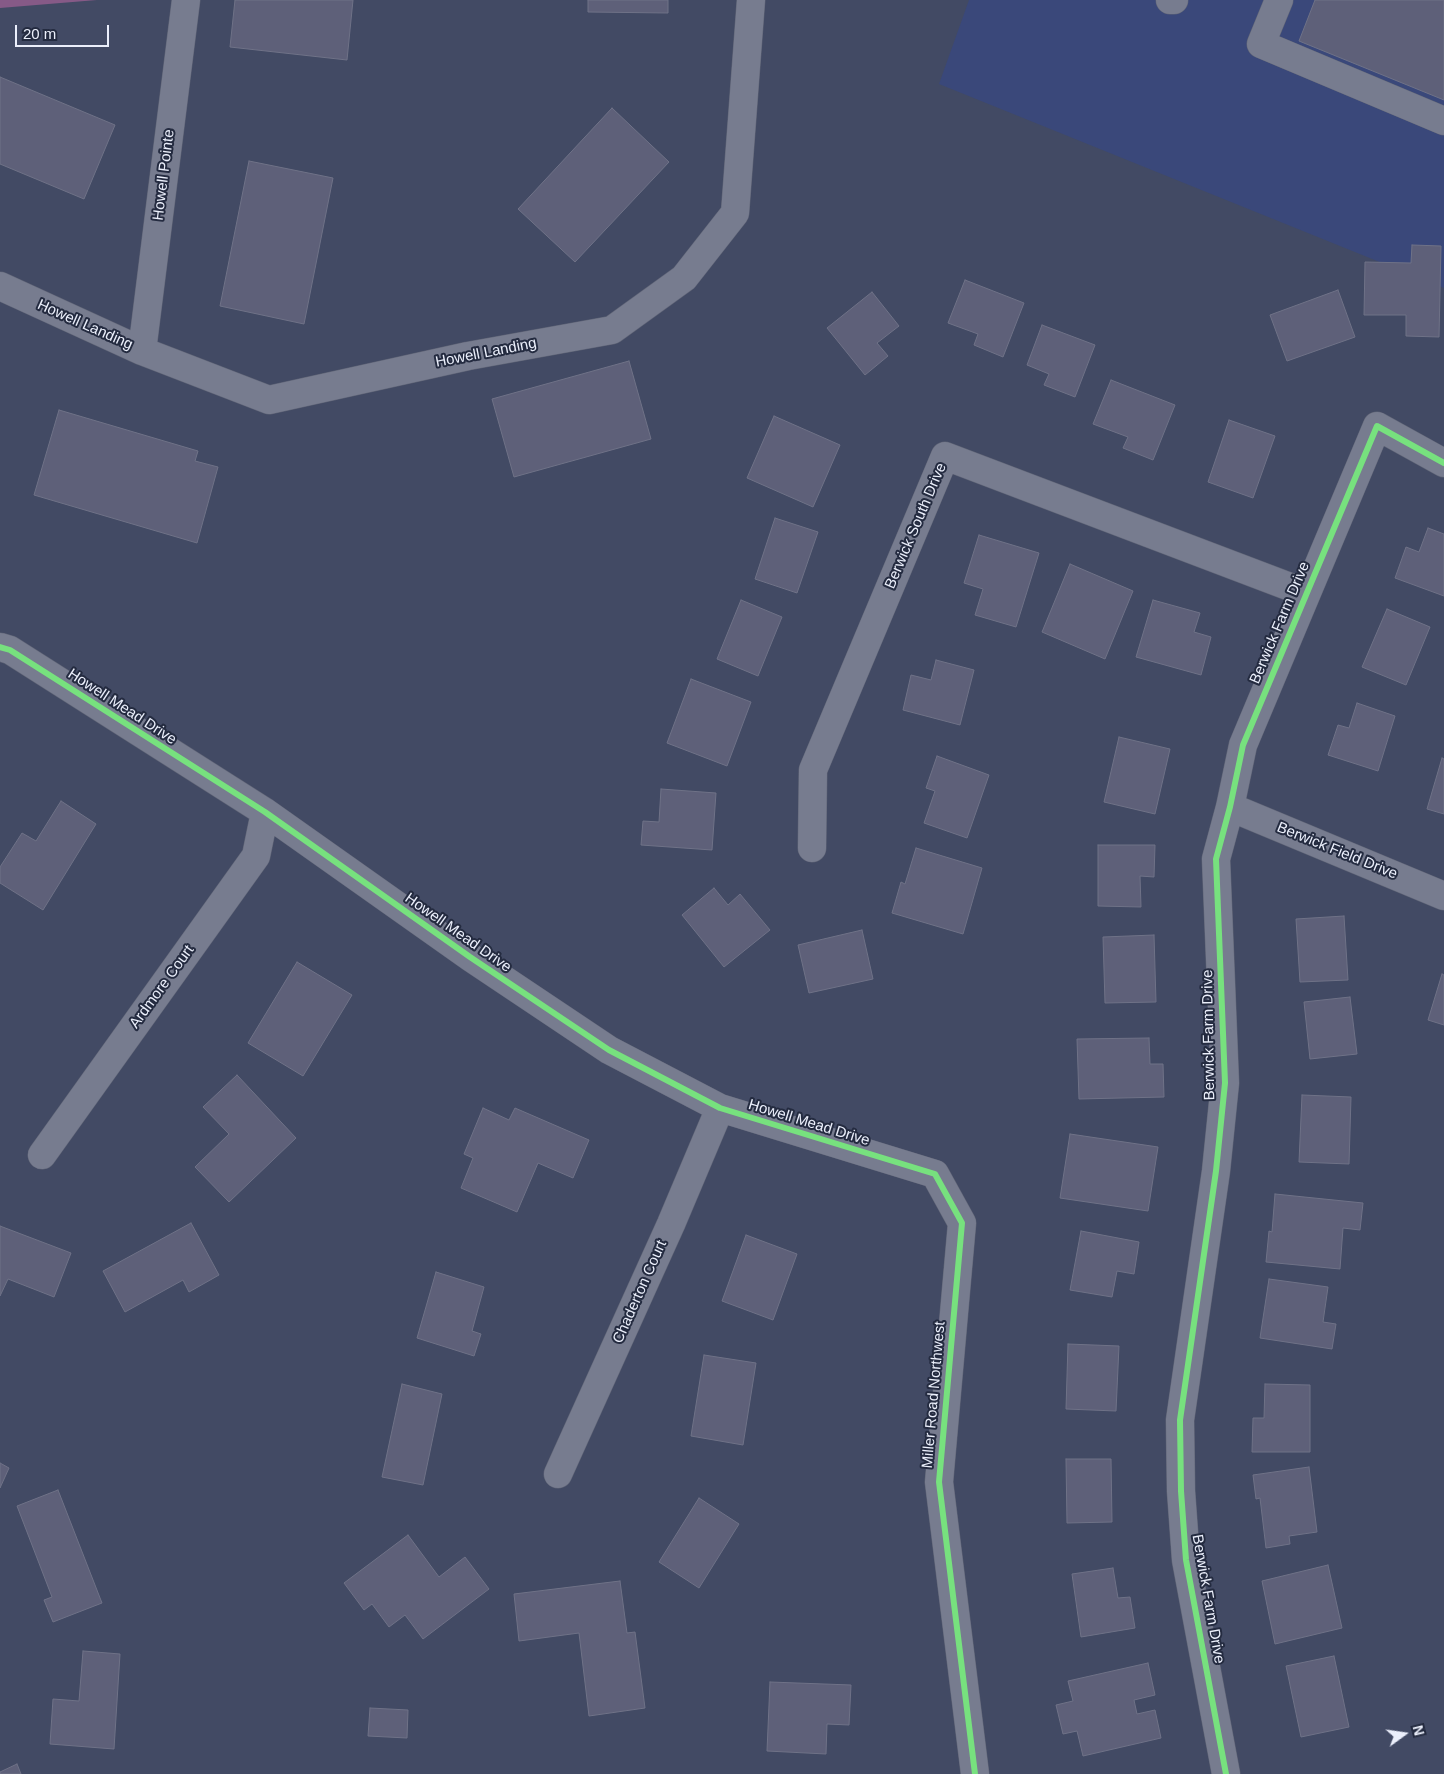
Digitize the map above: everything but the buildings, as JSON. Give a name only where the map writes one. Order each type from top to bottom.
[{"type":"street","name":"Howell Pointe","points":[[142,351],[186,0]]},
{"type":"street","name":"Howell Landing","points":[[0,286],[142,351],[269,400],[468,356],[612,330],[684,278],[735,213],[751,0]]},
{"type":"street","points":[[1279,0],[1261,44],[1444,121]]},
{"type":"street","name":"Berwick Farm Drive","points":[[1226,1774],[1186,1560],[1181,1491],[1180,1420],[1216,1171],[1225,1083],[1216,859],[1230,807],[1243,745],[1377,426],[1444,463]]},
{"type":"street","name":"Berwick South Drive","points":[[812,848],[813,770],[945,456],[1306,593]]},
{"type":"street","name":"Howell Mead Drive","points":[[0,647],[10,650],[265,812],[470,957],[609,1050],[720,1108],[935,1174]]},
{"type":"street","name":"Berwick Field Drive","points":[[1230,807],[1444,896]]},
{"type":"street","name":"Ardmore Court","points":[[42,1155],[256,856],[265,812]]},
{"type":"street","name":"Chaderton Court","points":[[558,1474],[671,1224],[720,1108]]},
{"type":"street","name":"Miller Road Northwest","points":[[935,1174],[962,1223],[939,1482],[975,1774]]},
{"type":"shaded area","points":[[0,0],[97,0],[0,8]]},
{"type":"shaded area","points":[[969,0],[1444,0],[1444,288],[939,84]]},
{"type":"cycle path","points":[[1226,1774],[1186,1560],[1181,1491],[1180,1420],[1216,1171],[1225,1083],[1216,859],[1230,807],[1243,745],[1377,426],[1444,463]]},
{"type":"cycle path","points":[[0,647],[10,650],[265,812],[470,957],[609,1050],[720,1108],[935,1174],[962,1223],[939,1482],[975,1774]]}]
